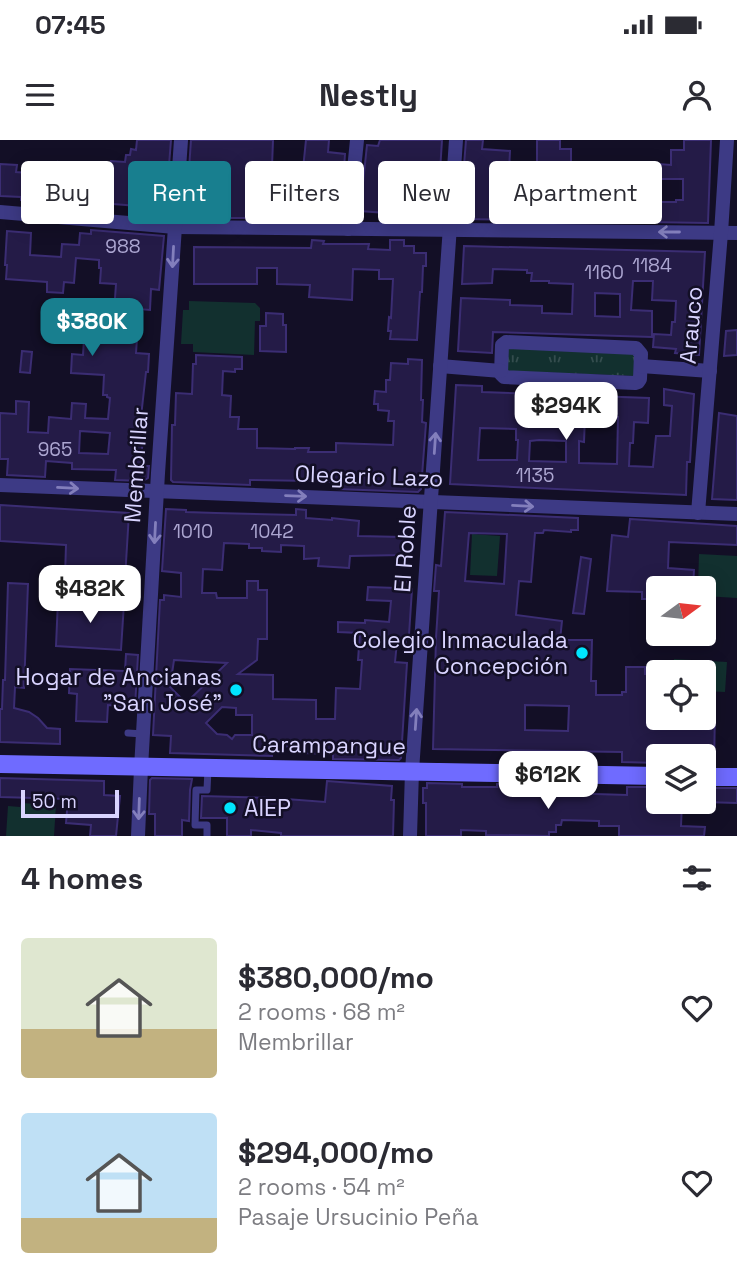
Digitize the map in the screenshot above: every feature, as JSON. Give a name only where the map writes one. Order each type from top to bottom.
[{"type":"street","name":"Membrillar","points":[[138,836],[141,768],[135,734],[157,492],[181,140]]},
{"type":"street","points":[[348,229],[357,140]]},
{"type":"street","name":"El Roble","points":[[410,836],[412,771],[456,140]]},
{"type":"street","name":"Arauco","points":[[698,513],[727,140]]},
{"type":"street","points":[[0,212],[175,227],[737,233]]},
{"type":"street","points":[[506,342],[636,348],[641,354],[641,366],[640,379],[635,383],[504,377],[501,370],[502,345],[506,342]]},
{"type":"street","points":[[440,366],[501,370]]},
{"type":"street","points":[[641,366],[710,371]]},
{"type":"street","name":"Olegario Lazo","points":[[0,485],[737,514]]},
{"type":"street","name":"Carampangue","points":[[0,764],[646,776]]},
{"type":"street","points":[[716,776],[737,777]]},
{"type":"lane","points":[[207,836],[207,825],[195,825],[196,790],[207,790],[208,768]]},
{"type":"green space","points":[[189,301],[255,303],[260,308],[260,321],[255,321],[254,355],[193,352],[193,344],[181,344],[183,310],[189,310]]},
{"type":"green space","points":[[510,348],[635,354],[636,376],[510,371],[507,370]]},
{"type":"green space","points":[[472,534],[500,536],[497,576],[470,575]]},
{"type":"green space","points":[[699,554],[737,556],[737,598],[716,597],[716,576],[698,576]]},
{"type":"green space","points":[[716,661],[727,662],[725,692],[716,692]]},
{"type":"green space","points":[[21,803],[56,805],[54,836],[6,836],[8,806],[20,807]]},
{"type":"building","points":[[137,140],[171,140],[169,161],[128,161],[128,205],[114,204],[114,161],[125,162],[131,149],[136,150]]},
{"type":"building","points":[[191,140],[273,140],[272,161],[245,161],[245,218],[231,218],[231,161],[190,161]]},
{"type":"building","points":[[306,140],[329,140],[328,152],[345,154],[344,161],[304,161]]},
{"type":"building","points":[[380,140],[442,140],[441,161],[378,161],[378,212],[364,211],[367,145],[378,146]]},
{"type":"building","points":[[466,140],[483,140],[482,149],[510,151],[510,161],[489,161],[489,219],[475,219],[475,161],[464,161]]},
{"type":"building","points":[[537,140],[560,140],[560,149],[571,149],[571,161],[537,161]]},
{"type":"building","points":[[684,140],[711,140],[708,223],[662,222],[662,202],[683,200],[683,179],[662,179],[662,164],[671,165],[671,150],[684,150]]},
{"type":"building","points":[[0,164],[17,165],[16,172],[21,172],[21,197],[0,196]]},
{"type":"building","points":[[91,230],[164,236],[159,290],[151,289],[150,310],[139,309],[136,353],[149,354],[141,417],[141,466],[149,466],[148,478],[143,481],[115,480],[116,470],[72,469],[72,463],[46,461],[45,477],[7,475],[8,459],[0,459],[0,413],[16,414],[16,401],[29,402],[28,432],[48,433],[49,417],[71,419],[72,403],[86,404],[85,418],[108,419],[110,398],[103,395],[104,375],[71,373],[72,354],[83,355],[85,324],[113,326],[116,284],[100,283],[99,260],[76,258],[74,283],[64,282],[63,293],[47,292],[47,282],[6,279],[7,231],[31,233],[30,255],[61,257],[62,244],[79,245],[80,233],[91,234]],"holes":[[[80,431],[110,433],[108,454],[79,453]]]},
{"type":"building","points":[[312,240],[324,241],[323,244],[369,244],[368,249],[390,250],[390,240],[404,240],[404,246],[414,246],[414,253],[426,253],[417,340],[390,339],[391,331],[388,331],[393,279],[379,279],[379,270],[353,269],[352,300],[309,297],[310,285],[277,284],[277,268],[257,268],[257,284],[194,284],[194,247],[311,248]]},
{"type":"building","points":[[464,246],[705,252],[699,355],[675,353],[676,349],[653,347],[654,334],[671,335],[676,301],[652,300],[653,281],[633,281],[631,310],[652,311],[652,337],[493,332],[492,353],[458,351],[461,298],[510,300],[510,305],[542,306],[542,313],[572,314],[573,284],[531,281],[532,273],[527,273],[527,270],[493,269],[492,283],[462,284]],"holes":[[[595,293],[620,294],[620,317],[595,316]]]},
{"type":"building","points":[[266,313],[283,314],[283,325],[286,325],[286,352],[260,351],[260,326],[266,326]]},
{"type":"building","points":[[737,330],[737,355],[724,356],[726,331]]},
{"type":"building","points":[[22,351],[32,352],[30,373],[20,372]]},
{"type":"building","points":[[196,355],[242,357],[242,369],[235,369],[235,372],[223,371],[222,395],[231,396],[230,417],[239,417],[238,429],[257,429],[257,448],[309,448],[308,452],[336,452],[336,443],[393,445],[394,421],[388,421],[389,411],[378,410],[378,404],[374,404],[375,391],[386,392],[391,363],[408,364],[408,359],[422,360],[422,422],[426,423],[421,489],[418,492],[337,489],[337,482],[313,481],[250,480],[250,485],[173,482],[172,425],[175,425],[176,393],[192,394]]},
{"type":"building","points":[[456,385],[482,386],[482,392],[649,398],[648,423],[634,422],[629,466],[653,467],[656,436],[670,436],[672,406],[664,405],[664,389],[694,394],[686,495],[450,484]],"holes":[[[585,416],[618,417],[617,464],[579,463],[579,441],[584,442]],[[480,428],[516,429],[517,460],[478,460]],[[530,441],[566,441],[566,462],[529,461]]]},
{"type":"building","points":[[719,413],[737,416],[737,500],[712,499]]},
{"type":"building","points":[[0,505],[129,513],[125,579],[65,576],[66,545],[0,541]]},
{"type":"building","points":[[166,509],[296,515],[296,509],[306,510],[306,518],[359,521],[358,536],[403,537],[404,554],[350,556],[349,568],[318,566],[319,558],[304,559],[304,546],[281,545],[281,552],[249,548],[249,544],[224,543],[222,570],[203,569],[202,593],[216,593],[217,598],[247,598],[247,581],[258,581],[258,590],[267,590],[267,639],[258,639],[257,660],[238,674],[273,675],[273,699],[316,700],[316,719],[335,719],[336,688],[360,689],[362,660],[358,660],[360,633],[338,632],[338,622],[389,622],[391,601],[367,600],[368,587],[397,588],[397,581],[409,582],[408,589],[412,589],[409,635],[406,635],[406,643],[397,642],[395,662],[407,663],[401,758],[333,759],[333,754],[303,753],[304,747],[272,746],[272,756],[170,753],[171,736],[153,735],[160,600],[164,600],[164,595],[181,597],[181,573],[162,571]],"holes":[[[174,660],[206,662],[227,663],[186,703],[170,687]],[[222,707],[236,708],[236,715],[252,715],[252,735],[235,735],[232,739],[227,735],[217,734],[206,723]]]},
{"type":"building","points":[[445,512],[578,518],[578,530],[544,530],[543,533],[535,533],[531,582],[519,581],[516,615],[562,621],[560,640],[592,640],[591,681],[596,681],[596,695],[622,695],[622,692],[626,692],[626,667],[645,667],[646,730],[715,730],[714,744],[646,744],[646,763],[622,762],[622,752],[433,749],[439,591],[434,591],[436,565],[441,566]],"holes":[[[469,533],[507,534],[504,584],[465,581]],[[525,705],[569,706],[568,731],[525,730]]]},
{"type":"building","points":[[630,519],[737,526],[737,545],[669,542],[668,568],[694,570],[694,576],[646,576],[646,599],[642,599],[642,592],[607,591],[612,535],[628,537]]},
{"type":"building","points":[[581,557],[591,559],[584,614],[573,613]]},
{"type":"building","points":[[8,583],[28,584],[24,688],[15,687],[14,708],[29,712],[47,728],[60,729],[60,744],[0,742]]},
{"type":"building","points":[[58,600],[124,603],[121,650],[56,646]]},
{"type":"building","points":[[126,654],[138,655],[135,707],[108,705],[107,722],[76,721],[77,694],[69,693],[70,669],[125,671]]},
{"type":"building","points":[[0,778],[104,781],[104,795],[120,796],[116,836],[90,836],[91,825],[66,823],[68,799],[0,797]]},
{"type":"building","points":[[152,778],[192,779],[189,821],[182,820],[182,836],[155,836],[155,814],[149,814]]},
{"type":"building","points":[[327,781],[392,786],[393,836],[281,836],[281,833],[251,830],[251,836],[227,836],[227,818],[201,818],[202,796],[325,802]]},
{"type":"building","points":[[427,783],[462,784],[462,787],[497,787],[497,784],[569,786],[569,794],[627,795],[627,787],[646,787],[646,814],[682,814],[681,826],[705,827],[704,836],[619,836],[619,826],[599,826],[599,821],[562,820],[561,825],[556,825],[556,832],[549,832],[549,836],[486,835],[486,831],[461,830],[461,836],[426,836],[423,788],[427,788]]},
{"type":"building","points":[[716,788],[737,788],[737,803],[716,802]]},
{"type":"place","name":"Colegio Inmaculada Concepción","points":[[582,653]]},
{"type":"place","name":"Hogar de Ancianas \"San José\"","points":[[236,690]]},
{"type":"place","name":"AIEP","points":[[230,808]]}]
